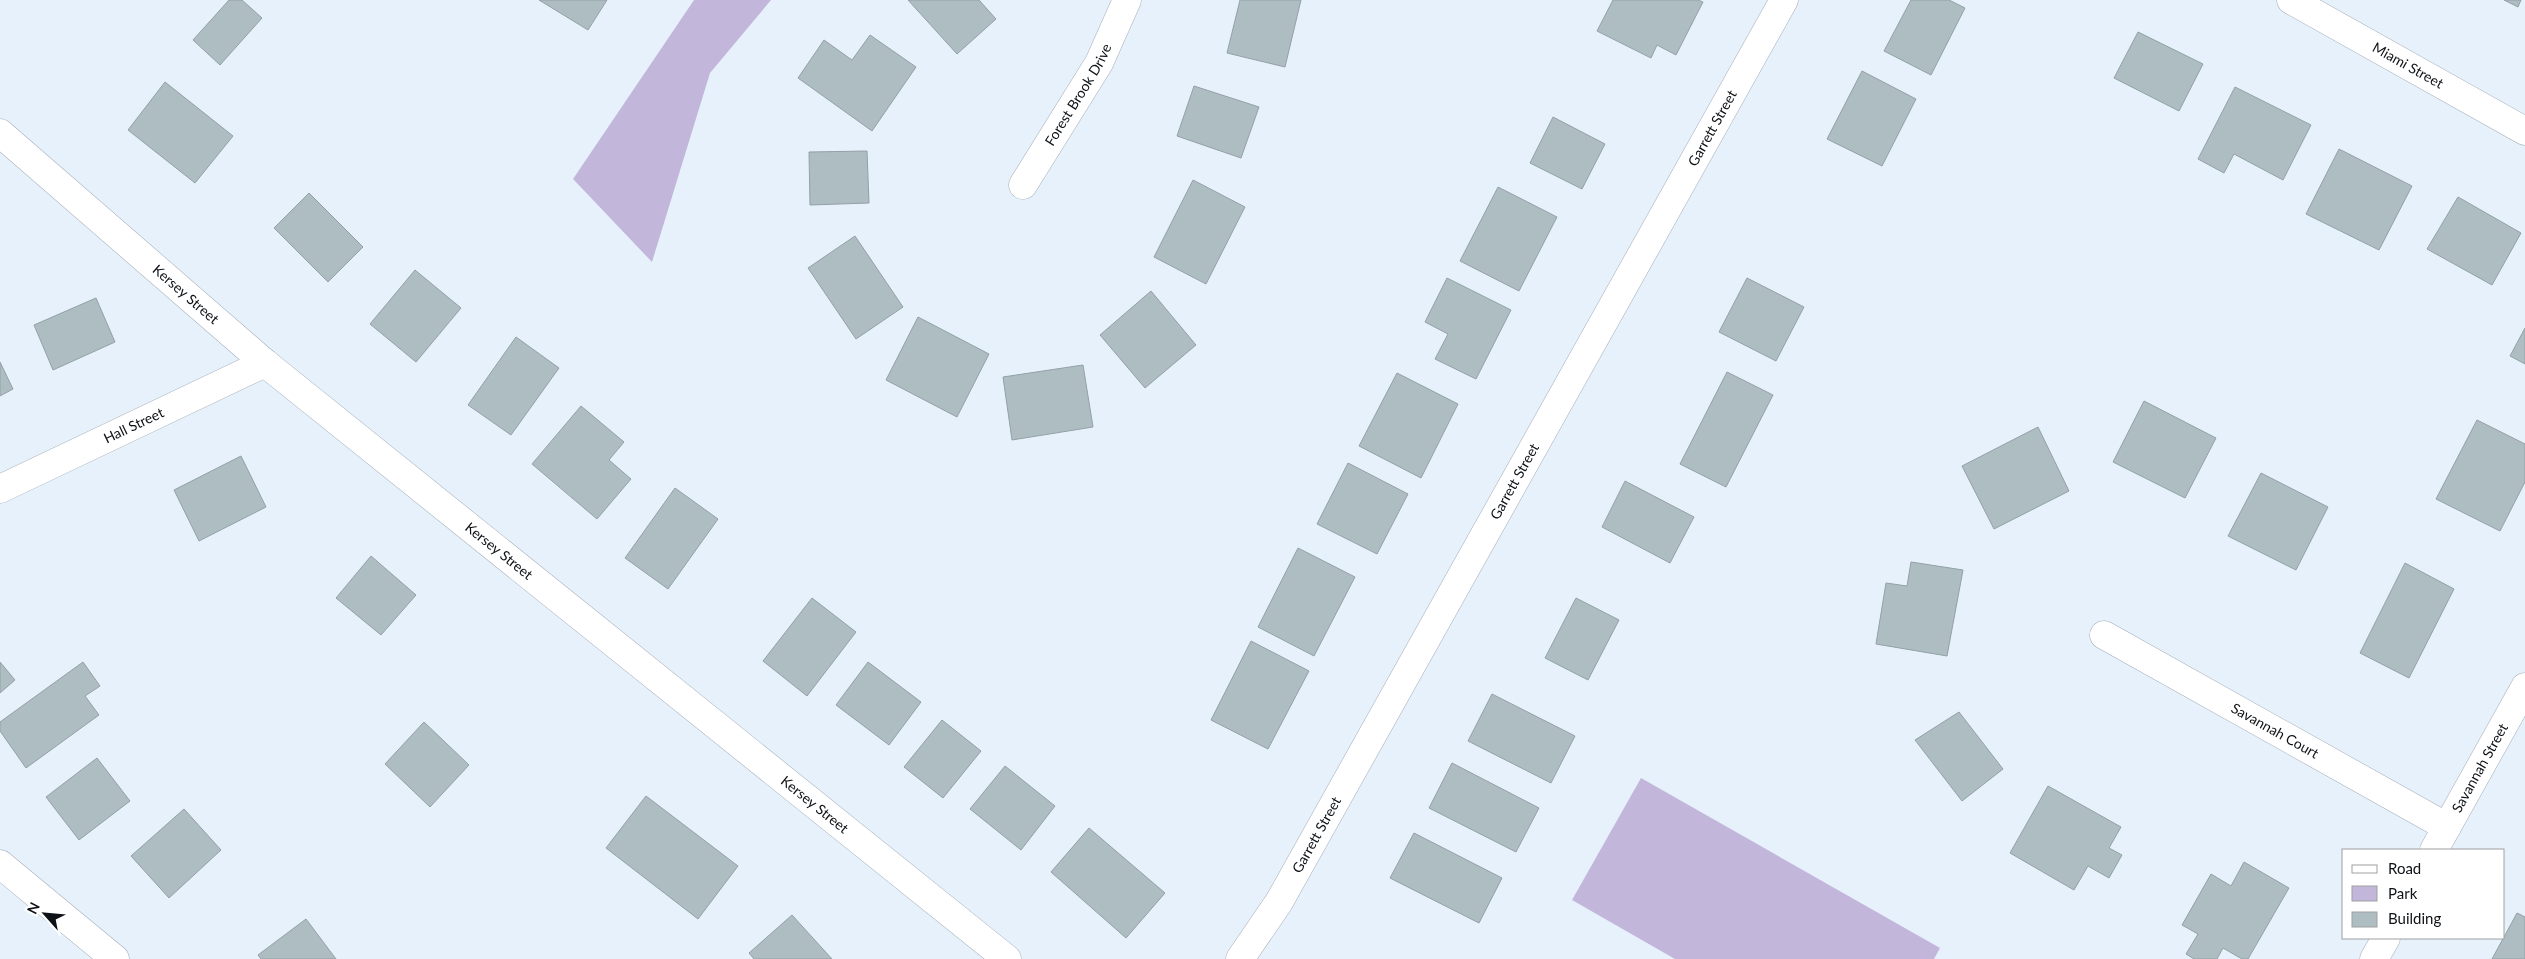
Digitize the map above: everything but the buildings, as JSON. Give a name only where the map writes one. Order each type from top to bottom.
[{"type":"street","name":"Forest Brook Drive","points":[[1024,185],[1099,63],[1127,0]]},
{"type":"street","name":"Garrett Street","points":[[1240,959],[1279,902],[1784,0]]},
{"type":"street","name":"Miami Street","points":[[2291,0],[2525,131]]},
{"type":"street","name":"Kersey Street","points":[[0,134],[265,363],[1006,959]]},
{"type":"street","name":"Hall Street","points":[[0,488],[265,363]]},
{"type":"street","name":"Savannah Court","points":[[2104,635],[2447,826]]},
{"type":"street","name":"Savannah Street","points":[[2435,849],[2525,687]]},
{"type":"street","points":[[0,864],[115,959]]},
{"type":"street","points":[[2374,959],[2385,939]]},
{"type":"green space","points":[[694,0],[771,0],[710,73],[652,262],[573,179]]},
{"type":"green space","points":[[1641,778],[1940,948],[1934,959],[1675,959],[1572,900]]}]
